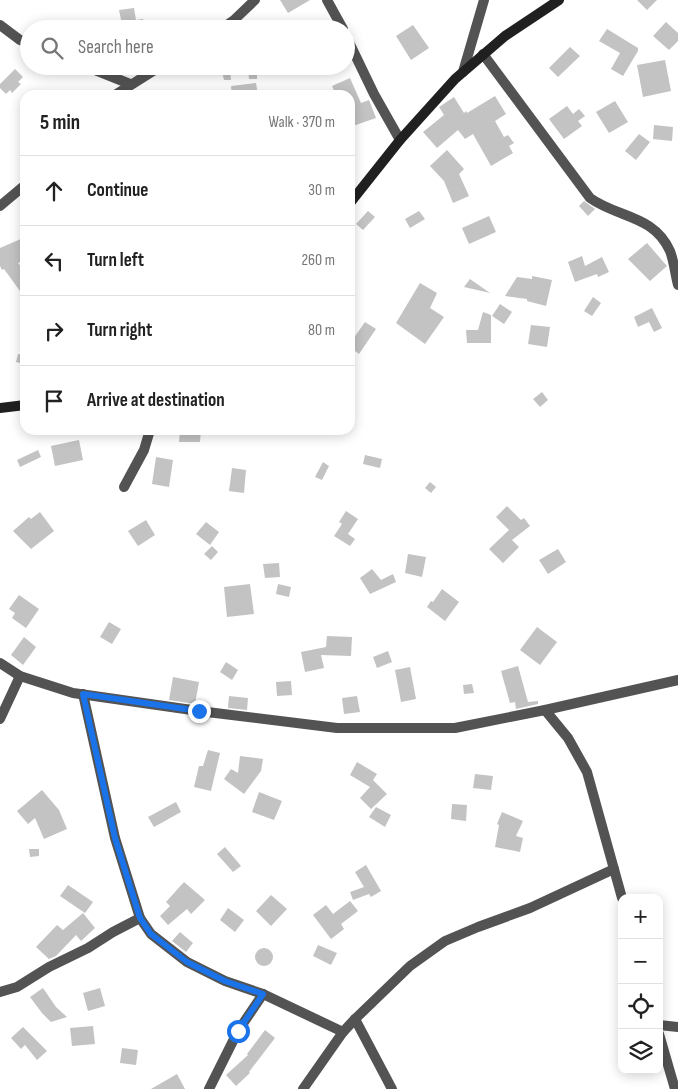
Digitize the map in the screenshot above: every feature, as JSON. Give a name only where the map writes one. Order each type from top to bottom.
[{"type":"street","points":[[234,20],[255,0]]},
{"type":"street","points":[[326,0],[338,20]]},
{"type":"street","points":[[463,72],[484,0]]},
{"type":"street","points":[[355,197],[400,140],[463,72],[506,36],[559,0]]},
{"type":"street","points":[[0,25],[20,40]]},
{"type":"street","points":[[483,54],[590,198],[605,208],[642,222],[661,236],[670,252],[678,285]]},
{"type":"street","points":[[355,55],[374,94],[400,140]]},
{"type":"street","points":[[108,75],[130,84]]},
{"type":"street","points":[[122,90],[146,75]]},
{"type":"street","points":[[0,206],[20,189]]},
{"type":"street","points":[[0,408],[20,406]]},
{"type":"street","points":[[124,487],[144,450],[148,435]]},
{"type":"street","points":[[0,663],[20,676],[73,693],[337,728],[455,728],[678,680]]},
{"type":"street","points":[[0,719],[20,676]]},
{"type":"street","points":[[83,694],[115,838],[140,918],[151,934],[187,962],[225,981],[263,994],[344,1032]]},
{"type":"street","points":[[545,710],[568,738],[587,772],[621,894]]},
{"type":"street","points":[[303,1089],[355,1019],[410,966],[445,941],[530,908],[614,869]]},
{"type":"street","points":[[0,992],[17,987],[49,967],[88,948],[140,918]]},
{"type":"street","points":[[209,1089],[238,1031],[263,994]]},
{"type":"street","points":[[355,1019],[392,1089]]},
{"type":"street","points":[[663,1025],[678,1027]]},
{"type":"street","points":[[663,1048],[675,1089]]},
{"type":"building","points":[[280,0],[310,0],[288,13]]},
{"type":"building","points":[[637,0],[657,0],[647,10]]},
{"type":"building","points":[[134,8],[136,20],[121,20],[119,10]]},
{"type":"building","points":[[666,22],[678,33],[678,41],[669,50],[653,36]]},
{"type":"building","points":[[413,25],[429,48],[411,60],[396,36]]},
{"type":"building","points":[[607,29],[638,48],[623,76],[611,69],[620,53],[599,41]]},
{"type":"building","points":[[570,47],[580,56],[558,77],[549,68]]},
{"type":"building","points":[[665,60],[671,91],[643,97],[637,65]]},
{"type":"building","points":[[15,69],[23,77],[18,82],[21,84],[12,93],[10,90],[6,94],[0,88],[0,84]]},
{"type":"building","points":[[223,75],[230,75],[231,80],[224,80]]},
{"type":"building","points":[[249,75],[257,75],[257,79],[249,79]]},
{"type":"building","points":[[350,78],[361,103],[369,100],[376,118],[355,125],[355,90],[334,90],[332,86]]},
{"type":"building","points":[[256,83],[257,90],[231,90],[231,86]]},
{"type":"building","points":[[495,96],[506,114],[495,121],[504,137],[508,135],[514,143],[509,146],[513,153],[491,166],[473,134],[465,139],[458,130],[437,148],[423,132],[444,115],[439,107],[454,97],[464,113],[466,111],[467,113]]},
{"type":"building","points":[[615,101],[628,122],[609,133],[596,112]]},
{"type":"building","points":[[567,106],[573,114],[579,109],[585,116],[578,121],[582,126],[564,139],[549,119]]},
{"type":"building","points":[[654,125],[673,127],[672,141],[653,139]]},
{"type":"building","points":[[639,134],[650,142],[636,160],[625,151]]},
{"type":"building","points":[[447,150],[464,169],[459,174],[469,196],[453,203],[444,181],[430,166]]},
{"type":"building","points":[[584,201],[595,209],[588,216],[579,206]]},
{"type":"building","points":[[368,211],[375,217],[363,230],[356,224]]},
{"type":"building","points":[[419,211],[425,219],[410,228],[405,219]]},
{"type":"building","points":[[489,216],[496,232],[469,244],[462,228]]},
{"type":"building","points":[[20,239],[20,262],[18,263],[20,266],[20,291],[0,266],[0,248]]},
{"type":"building","points":[[647,243],[667,266],[650,281],[628,259]]},
{"type":"building","points":[[582,256],[585,266],[602,257],[609,272],[598,277],[597,274],[575,282],[568,262]]},
{"type":"building","points":[[532,276],[552,280],[546,306],[527,301],[527,299],[505,296],[517,277],[532,279]]},
{"type":"building","points":[[470,279],[490,293],[464,287]]},
{"type":"building","points":[[420,283],[437,293],[430,308],[444,317],[425,344],[396,323]]},
{"type":"building","points":[[593,297],[601,303],[592,316],[584,311]]},
{"type":"building","points":[[500,304],[512,312],[504,324],[492,316]]},
{"type":"building","points":[[652,308],[662,328],[654,332],[649,322],[638,327],[634,317]]},
{"type":"building","points":[[483,312],[491,315],[491,343],[467,343],[466,330],[478,330]]},
{"type":"building","points":[[365,322],[376,329],[359,354],[355,351],[355,336]]},
{"type":"building","points":[[531,325],[550,327],[547,347],[528,344]]},
{"type":"building","points":[[18,354],[20,354],[20,363],[16,362]]},
{"type":"building","points":[[542,392],[548,400],[540,407],[533,399]]},
{"type":"building","points":[[180,435],[201,435],[200,442],[179,442]]},
{"type":"building","points":[[79,440],[83,460],[55,466],[51,446]]},
{"type":"building","points":[[38,450],[41,457],[20,467],[17,460]]},
{"type":"building","points":[[365,455],[382,459],[380,468],[363,464]]},
{"type":"building","points":[[156,457],[173,460],[169,487],[152,484]]},
{"type":"building","points":[[323,462],[329,466],[322,480],[315,477]]},
{"type":"building","points":[[232,468],[246,470],[244,493],[229,491]]},
{"type":"building","points":[[430,482],[436,487],[431,493],[425,488]]},
{"type":"building","points":[[507,506],[521,520],[524,518],[530,526],[512,540],[519,547],[503,563],[489,549],[509,530],[496,517]]},
{"type":"building","points":[[346,511],[358,519],[348,534],[355,539],[350,546],[334,536],[342,524],[339,522]]},
{"type":"building","points":[[40,512],[54,531],[31,549],[13,531],[29,517],[31,519]]},
{"type":"building","points":[[146,520],[155,535],[138,546],[128,531]]},
{"type":"building","points":[[206,522],[219,532],[210,545],[196,534]]},
{"type":"building","points":[[212,546],[218,552],[211,560],[204,554]]},
{"type":"building","points":[[558,549],[566,562],[548,574],[539,560]]},
{"type":"building","points":[[408,554],[426,557],[422,577],[405,573]]},
{"type":"building","points":[[279,563],[280,577],[265,578],[263,564]]},
{"type":"building","points":[[372,569],[381,580],[393,574],[396,582],[370,594],[360,578]]},
{"type":"building","points":[[250,584],[254,614],[227,617],[224,587]]},
{"type":"building","points":[[278,584],[291,587],[289,597],[276,594]]},
{"type":"building","points":[[442,589],[459,602],[445,621],[427,607]]},
{"type":"building","points":[[19,595],[39,609],[26,628],[12,618],[15,613],[9,609]]},
{"type":"building","points":[[109,622],[121,629],[112,644],[100,637]]},
{"type":"building","points":[[537,627],[557,642],[540,665],[520,650]]},
{"type":"building","points":[[327,636],[352,637],[351,656],[321,655],[324,668],[305,672],[301,652],[326,647]]},
{"type":"building","points":[[24,637],[36,647],[23,665],[11,655]]},
{"type":"building","points":[[388,651],[392,662],[377,668],[373,657]]},
{"type":"building","points":[[226,662],[238,670],[232,680],[220,672]]},
{"type":"building","points":[[518,666],[528,702],[538,701],[538,704],[516,709],[515,702],[510,703],[501,671]]},
{"type":"building","points":[[410,667],[416,699],[401,702],[395,670]]},
{"type":"building","points":[[173,677],[199,682],[195,704],[169,700]]},
{"type":"building","points":[[291,681],[292,695],[277,696],[276,682]]},
{"type":"building","points":[[472,684],[474,693],[464,694],[463,685]]},
{"type":"building","points":[[229,696],[248,698],[247,710],[228,708]]},
{"type":"building","points":[[357,696],[360,712],[344,714],[342,698]]},
{"type":"building","points":[[208,750],[220,753],[211,791],[194,787],[199,766],[203,766]]},
{"type":"building","points":[[240,756],[263,759],[261,771],[244,794],[224,779],[231,769],[238,773]]},
{"type":"building","points":[[357,762],[377,774],[373,780],[387,794],[371,809],[360,798],[370,787],[350,775]]},
{"type":"building","points":[[475,774],[493,776],[491,790],[473,788]]},
{"type":"building","points":[[42,790],[59,810],[67,829],[44,839],[35,818],[28,824],[17,811]]},
{"type":"building","points":[[259,792],[282,801],[274,820],[252,812]]},
{"type":"building","points":[[176,802],[181,812],[154,827],[148,817]]},
{"type":"building","points":[[452,804],[467,805],[466,821],[451,819]]},
{"type":"building","points":[[376,807],[391,815],[385,827],[369,817]]},
{"type":"building","points":[[502,812],[523,821],[516,836],[523,838],[520,852],[495,847],[499,825],[497,824]]},
{"type":"building","points":[[225,847],[241,866],[233,872],[217,854]]},
{"type":"building","points":[[29,849],[39,849],[39,856],[30,857]]},
{"type":"building","points":[[366,865],[381,891],[371,897],[369,894],[353,900],[350,892],[364,887],[355,872]]},
{"type":"building","points":[[184,882],[205,900],[191,914],[187,909],[168,925],[160,916],[170,906],[166,902]]},
{"type":"building","points":[[68,885],[93,902],[85,913],[60,896]]},
{"type":"building","points":[[271,895],[287,909],[271,926],[256,911]]},
{"type":"building","points":[[350,901],[358,911],[341,924],[344,929],[331,939],[313,915],[326,905],[333,914]]},
{"type":"building","points":[[228,908],[244,920],[235,932],[220,920]]},
{"type":"building","points":[[83,913],[95,928],[81,941],[76,935],[56,956],[49,959],[36,947],[57,925],[63,930]]},
{"type":"building","points":[[180,932],[193,943],[186,952],[172,941]]},
{"type":"building","points":[[318,945],[337,953],[331,965],[313,956]]},
{"type":"building","points":[[264,948],[270,951],[273,957],[270,963],[264,966],[258,963],[255,957],[258,951]]},
{"type":"building","points":[[43,988],[56,1007],[67,1017],[51,1022],[42,1013],[30,997]]},
{"type":"building","points":[[100,988],[105,1006],[88,1011],[83,993]]},
{"type":"building","points":[[93,1026],[95,1044],[72,1046],[70,1028]]},
{"type":"building","points":[[23,1027],[47,1051],[37,1060],[25,1045],[21,1049],[11,1038]]},
{"type":"building","points":[[265,1030],[275,1038],[250,1073],[236,1086],[226,1075],[248,1055]]},
{"type":"building","points":[[122,1048],[138,1050],[136,1065],[120,1063]]},
{"type":"building","points":[[177,1074],[185,1089],[151,1089]]},
{"type":"route","points":[[199,711],[83,694],[115,838],[140,918],[151,934],[187,962],[225,981],[263,994],[238,1031]]}]
